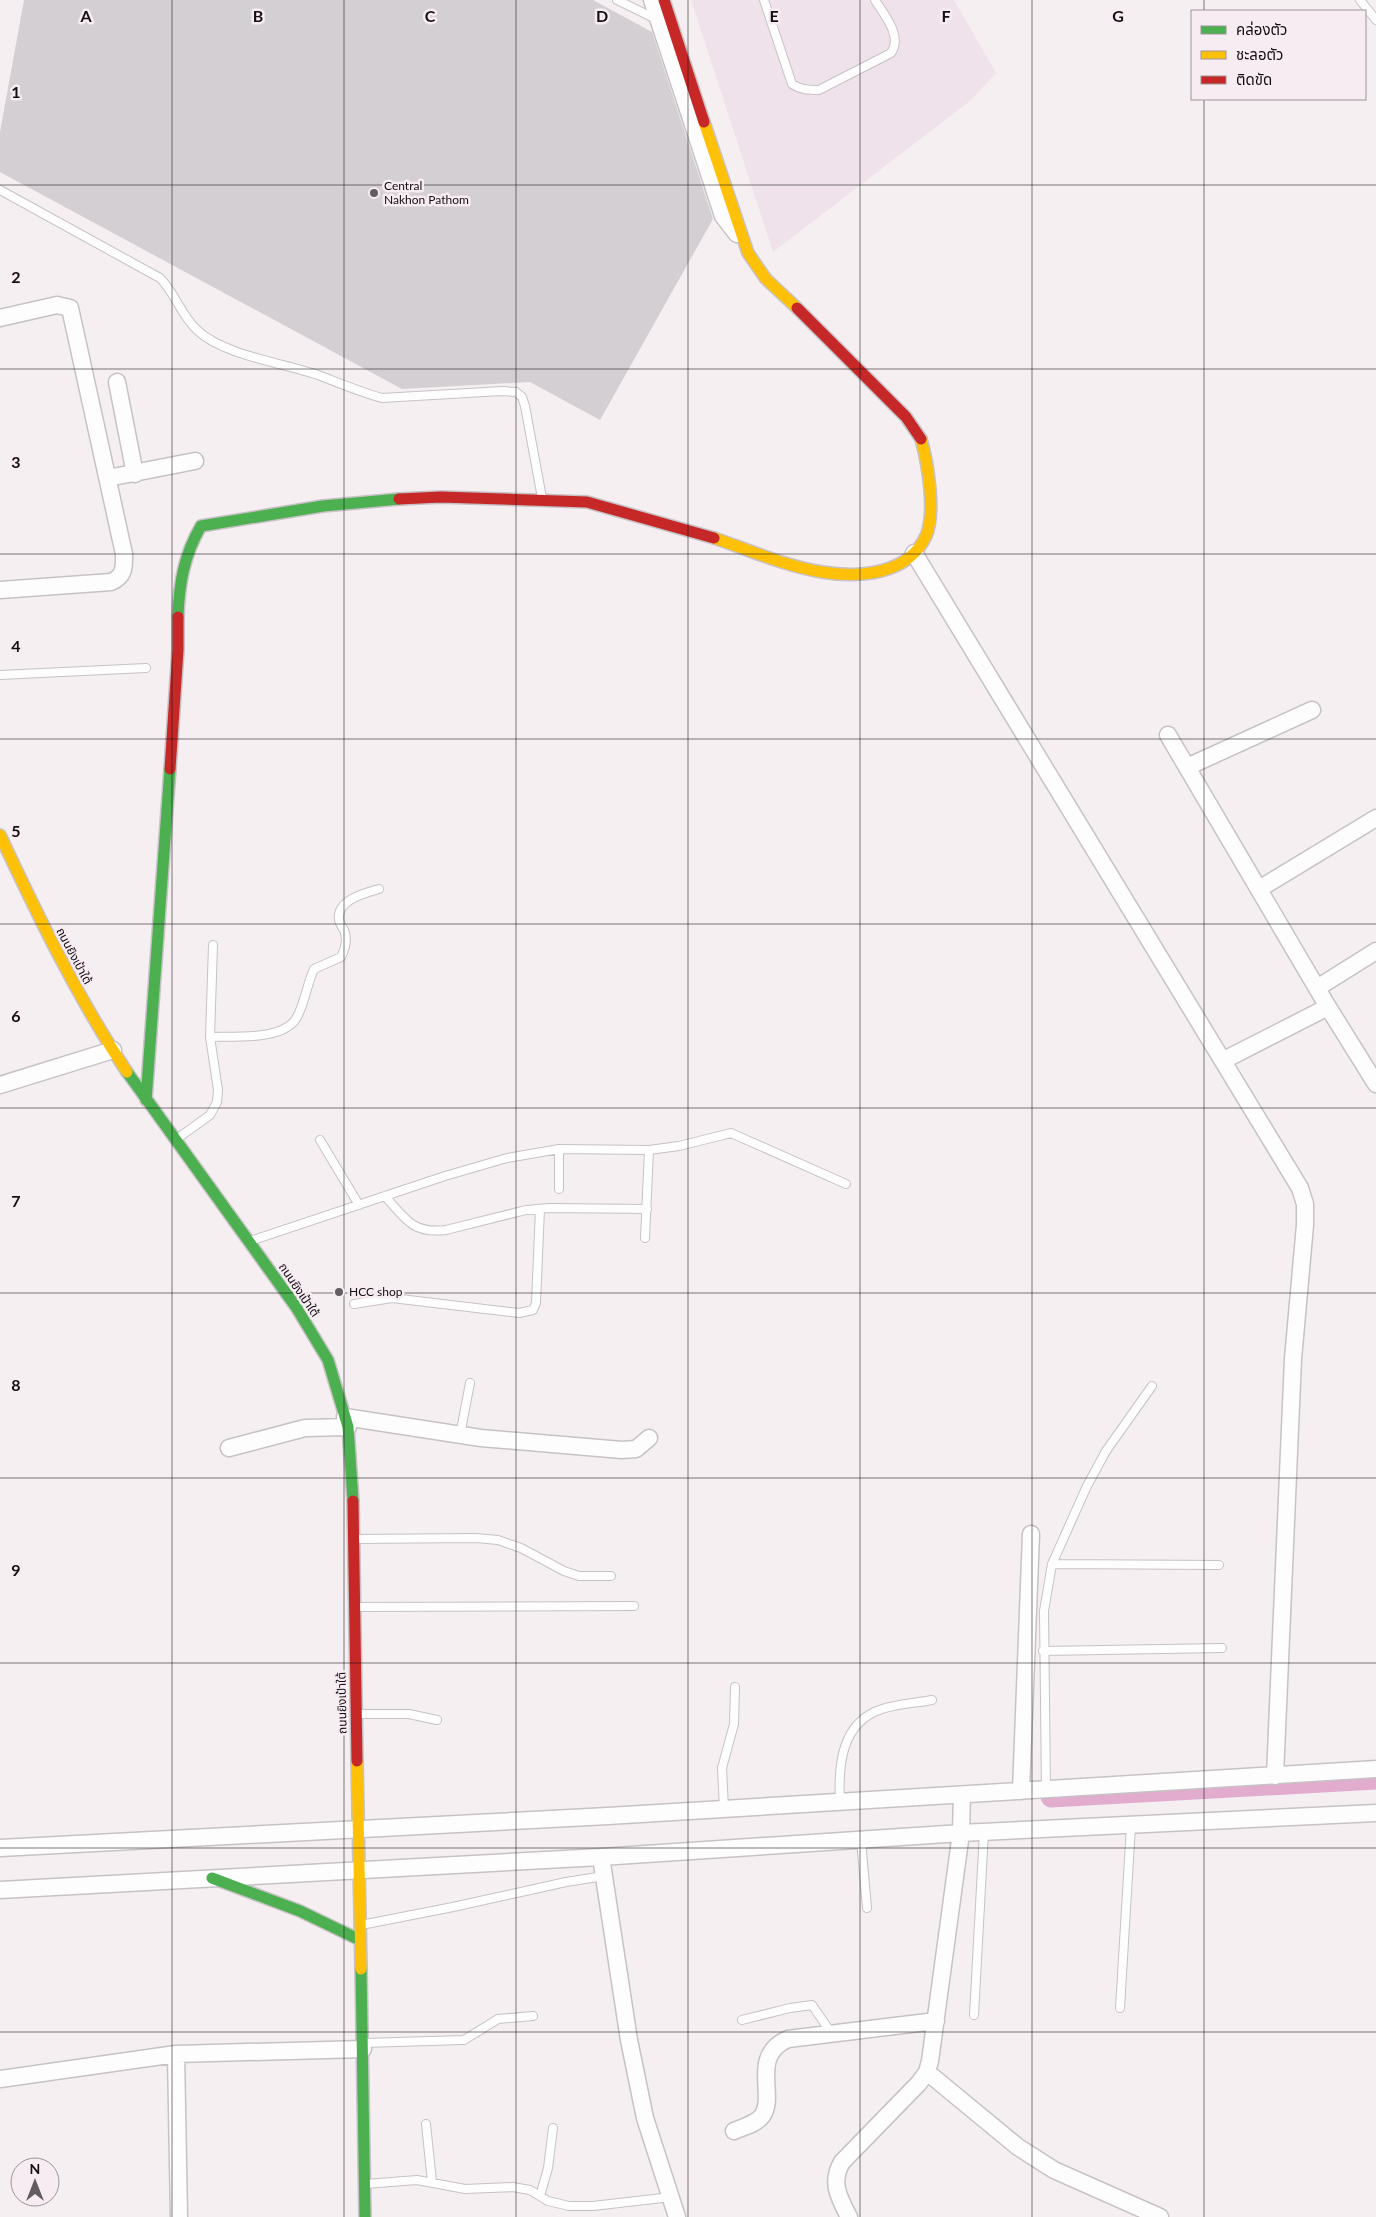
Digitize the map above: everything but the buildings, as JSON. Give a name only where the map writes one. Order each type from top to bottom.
[{"type":"street","points":[[146,1100],[178,650],[179,590],[194,535],[201,526],[210,523],[333,505],[441,497],[586,502],[714,538],[792,564],[823,572],[852,574],[886,570],[899,566],[914,553],[926,536],[930,513],[929,466],[921,438],[906,417],[786,297],[766,282],[752,263],[744,244],[723,216],[664,19],[652,0]]},
{"type":"street","points":[[664,0],[664,19]]},
{"type":"street","points":[[0,318],[57,305],[70,308],[124,554],[124,571],[119,579],[111,582],[0,590]]},
{"type":"street","points":[[117,382],[135,474]]},
{"type":"street","points":[[108,478],[195,461]]},
{"type":"street","points":[[914,553],[1224,1060],[1300,1188],[1304,1204],[1305,1225],[1293,1360],[1275,1776]]},
{"type":"street","points":[[1187,767],[1312,710]]},
{"type":"street","points":[[1168,734],[1328,1007],[1371,1067],[1376,1084]]},
{"type":"street","points":[[1259,889],[1376,818]]},
{"type":"street","name":"ถนนยิงเป้าใต้","points":[[0,835],[45,930],[100,1032],[146,1100],[296,1307],[328,1360],[346,1422],[353,1484],[357,1830],[363,2046],[365,2217]]},
{"type":"street","points":[[1317,988],[1376,951]]},
{"type":"street","points":[[1224,1060],[1328,1007]]},
{"type":"street","points":[[0,1085],[113,1050]]},
{"type":"street","points":[[229,1448],[306,1428],[346,1422],[622,1450],[636,1449],[649,1438]]},
{"type":"street","points":[[1021,1791],[1031,1534]]},
{"type":"street","points":[[0,1848],[962,1797],[1021,1791],[1376,1769]]},
{"type":"street","points":[[849,2217],[839,2194],[836,2172],[842,2162],[919,2083],[927,2072],[936,2021],[961,1829],[962,1797]]},
{"type":"street","points":[[0,1890],[601,1857],[862,1840],[961,1829],[984,1832],[1376,1813]]},
{"type":"street","points":[[601,1857],[629,2040],[645,2118],[677,2217]]},
{"type":"street","points":[[212,1878],[300,1911],[360,1940]]},
{"type":"street","points":[[734,2131],[763,2116],[766,2109],[765,2071],[774,2048],[788,2039],[936,2021]]},
{"type":"street","points":[[0,2079],[176,2054],[363,2046]]},
{"type":"street","points":[[176,2054],[179,2217]]},
{"type":"street","points":[[927,2072],[1018,2147],[1054,2170],[1160,2217]]},
{"type":"lane","points":[[617,0],[664,19]]},
{"type":"lane","points":[[764,0],[792,84],[807,90],[819,90],[891,52],[895,46],[896,38],[875,0]]},
{"type":"lane","points":[[1360,0],[1376,20]]},
{"type":"lane","points":[[0,190],[160,278],[170,288],[178,304],[197,330],[226,348],[319,376],[364,394],[382,398],[502,391],[516,392],[522,397],[525,406],[536,477],[542,501]]},
{"type":"lane","points":[[0,675],[146,668]]},
{"type":"lane","points":[[210,1037],[272,1034],[290,1027],[296,1018],[314,969],[341,957],[344,950],[345,933],[339,921],[339,914],[344,905],[357,895],[379,889]]},
{"type":"lane","points":[[176,1140],[210,1115],[217,1102],[218,1090],[210,1037],[213,945]]},
{"type":"lane","points":[[248,1241],[445,1176],[508,1158],[559,1149],[649,1150],[679,1146],[731,1133],[846,1184]]},
{"type":"lane","points":[[320,1140],[359,1204]]},
{"type":"lane","points":[[559,1149],[559,1189]]},
{"type":"lane","points":[[645,1238],[649,1150]]},
{"type":"lane","points":[[384,1196],[404,1217],[419,1229],[434,1232],[526,1210],[647,1209]]},
{"type":"lane","points":[[354,1304],[392,1298],[519,1313],[533,1310],[536,1304],[540,1209]]},
{"type":"lane","points":[[460,1435],[470,1383]]},
{"type":"lane","points":[[1046,1790],[1044,1611],[1052,1564],[1087,1486],[1106,1451],[1152,1386]]},
{"type":"lane","points":[[354,1539],[476,1538],[498,1540],[521,1548],[564,1571],[579,1576],[611,1576]]},
{"type":"lane","points":[[1052,1564],[1219,1565]]},
{"type":"lane","points":[[354,1607],[634,1606]]},
{"type":"lane","points":[[1043,1651],[1222,1648]]},
{"type":"lane","points":[[724,1809],[722,1768],[734,1724],[735,1687]]},
{"type":"lane","points":[[840,1802],[839,1776],[841,1758],[849,1736],[858,1722],[866,1715],[883,1708],[932,1700]]},
{"type":"lane","points":[[356,1714],[410,1714],[437,1720]]},
{"type":"lane","points":[[1120,2008],[1131,1826]]},
{"type":"lane","points":[[974,2015],[984,1832]]},
{"type":"lane","points":[[862,1840],[867,1908]]},
{"type":"lane","points":[[359,1926],[453,1908],[566,1882],[604,1876]]},
{"type":"lane","points":[[742,2020],[790,2008],[812,2005],[832,2034]]},
{"type":"lane","points":[[363,2046],[464,2040],[498,2020],[533,2016]]},
{"type":"lane","points":[[426,2124],[432,2182]]},
{"type":"lane","points":[[540,2196],[548,2168],[553,2128]]},
{"type":"lane","points":[[364,2184],[418,2180],[464,2189],[513,2186],[530,2190],[558,2205],[569,2206],[593,2206],[671,2197]]},
{"type":"shaded area","points":[[691,0],[954,0],[996,73],[970,101],[773,252]]},
{"type":"waterway","points":[[1051,1797],[1376,1779]]},
{"type":"traffic: fast","points":[[178,617],[183,570],[190,548],[201,526],[323,506],[399,499]]},
{"type":"traffic: fast","points":[[146,1100],[170,769]]},
{"type":"traffic: fast","points":[[127,1072],[296,1307],[328,1360],[348,1427],[353,1501]]},
{"type":"traffic: fast","points":[[212,1878],[300,1911],[360,1940]]},
{"type":"traffic: fast","points":[[361,1969],[365,2217]]},
{"type":"traffic: slow","points":[[704,122],[748,253],[766,279],[797,308]]},
{"type":"traffic: slow","points":[[714,538],[781,562],[822,572],[866,574],[895,566],[907,559],[918,549],[926,536],[929,526],[930,488],[921,439]]},
{"type":"traffic: slow","points":[[0,835],[44,926],[91,1015],[127,1072]]},
{"type":"traffic: slow","points":[[357,1761],[361,1969]]},
{"type":"traffic: jam","points":[[664,0],[704,122]]},
{"type":"traffic: jam","points":[[797,308],[906,417],[921,439]]},
{"type":"traffic: jam","points":[[399,499],[441,497],[587,502],[714,538]]},
{"type":"traffic: jam","points":[[170,769],[178,650],[178,617]]},
{"type":"traffic: jam","points":[[353,1501],[357,1761]]},
{"type":"place","name":"Central Nakhon Pathom","points":[[374,193]]},
{"type":"place","name":"HCC shop","points":[[339,1292]]}]
